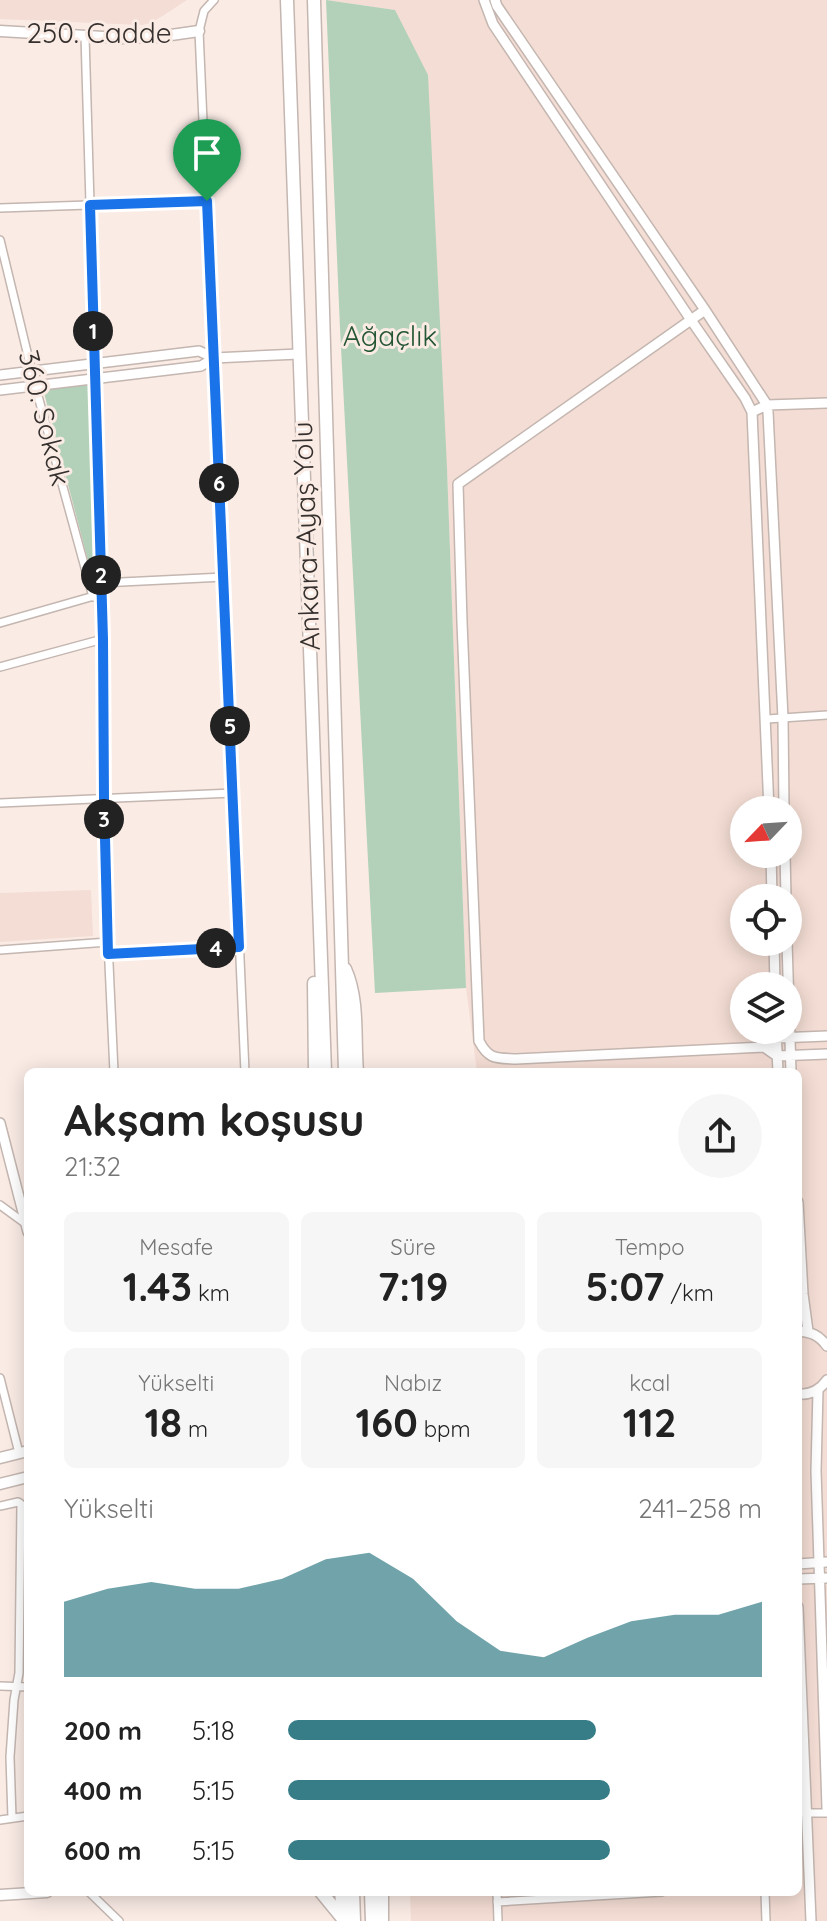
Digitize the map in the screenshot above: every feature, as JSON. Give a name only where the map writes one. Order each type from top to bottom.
[{"type":"highway","name":"Ankara-Ayaş Yolu","points":[[287,0],[325,1068]]},
{"type":"highway","name":"Ankara-Ayaş Yolu","points":[[314,0],[345,1068]]},
{"type":"highway","points":[[315,1068],[314,979],[321,957]]},
{"type":"highway","points":[[342,962],[351,984],[357,1068]]},
{"type":"highway","points":[[324,1896],[344,1921]]},
{"type":"highway","points":[[341,1896],[344,1921]]},
{"type":"highway","points":[[353,1896],[354,1921]]},
{"type":"highway","points":[[371,1896],[372,1921]]},
{"type":"highway","points":[[382,1896],[382,1921]]},
{"type":"main road","name":"250. Cadde","points":[[0,31],[121,38],[199,31]]},
{"type":"main road","points":[[0,1458],[24,1452]]},
{"type":"main road","points":[[0,1484],[24,1478]]},
{"type":"main road","points":[[0,1895],[24,1893]]},
{"type":"street","points":[[214,0],[204,11],[199,31],[245,1068]]},
{"type":"street","points":[[484,0],[493,24],[752,412],[769,796]]},
{"type":"street","points":[[495,0],[767,405],[783,718],[784,796]]},
{"type":"street","points":[[85,36],[102,594],[108,954],[114,1068]]},
{"type":"street","points":[[0,208],[207,201]]},
{"type":"street","name":"360. Sokak","points":[[0,240],[35,385],[93,597]]},
{"type":"street","points":[[705,310],[458,484],[479,1041],[491,1057],[516,1059],[764,1047],[777,1056],[827,1054]]},
{"type":"street","points":[[0,375],[199,351],[214,358],[299,354]]},
{"type":"street","points":[[0,390],[201,366],[214,358]]},
{"type":"street","points":[[752,412],[767,405],[827,403]]},
{"type":"street","points":[[101,583],[224,577]]},
{"type":"street","points":[[0,623],[102,594]]},
{"type":"street","points":[[0,667],[103,639]]},
{"type":"street","points":[[767,719],[827,715]]},
{"type":"street","points":[[0,803],[233,793]]},
{"type":"street","points":[[0,950],[108,942]]},
{"type":"street","points":[[108,954],[239,947]]},
{"type":"street","points":[[802,1037],[827,1036]]},
{"type":"street","points":[[764,1047],[767,1044]]},
{"type":"street","points":[[777,1044],[778,1068]]},
{"type":"street","points":[[789,1044],[791,1068]]},
{"type":"street","points":[[0,1123],[24,1215]]},
{"type":"street","points":[[0,1205],[24,1225]]},
{"type":"street","points":[[802,1276],[803,1331],[822,1338],[827,1346]]},
{"type":"street","points":[[0,1378],[24,1452]]},
{"type":"street","points":[[802,1394],[824,1385]]},
{"type":"street","points":[[811,1921],[802,1812],[827,1811],[823,1563],[816,1471],[824,1385]]},
{"type":"street","points":[[0,1506],[20,1502],[24,1535],[18,1686],[14,1700],[10,1757],[12,1818]]},
{"type":"street","points":[[802,1564],[823,1563]]},
{"type":"street","points":[[802,1579],[823,1578]]},
{"type":"street","points":[[0,1686],[24,1687]]},
{"type":"street","points":[[0,1757],[10,1757]]},
{"type":"street","points":[[0,1820],[24,1816]]},
{"type":"street","points":[[93,1896],[119,1921]]},
{"type":"street","points":[[497,1896],[498,1921]]},
{"type":"street","points":[[497,1902],[596,1896]]},
{"type":"street","points":[[765,1896],[766,1921]]},
{"type":"shaded area","points":[[0,0],[187,0],[151,23],[142,25],[0,19]]},
{"type":"shaded area","points":[[326,0],[827,0],[827,1921],[411,1921],[410,1896],[802,1896],[802,1068],[476,1068],[466,988],[447,468],[395,10]]},
{"type":"shaded area","points":[[91,890],[93,936],[0,942],[0,893]]},
{"type":"green space","name":"Ağaçlık","points":[[326,0],[395,10],[428,75],[447,468],[466,988],[375,993]]},
{"type":"green space","points":[[91,382],[99,570],[95,574],[91,572],[43,389]]},
{"type":"route","points":[[207,201],[239,947],[108,954],[103,639],[90,205],[207,201]]}]
